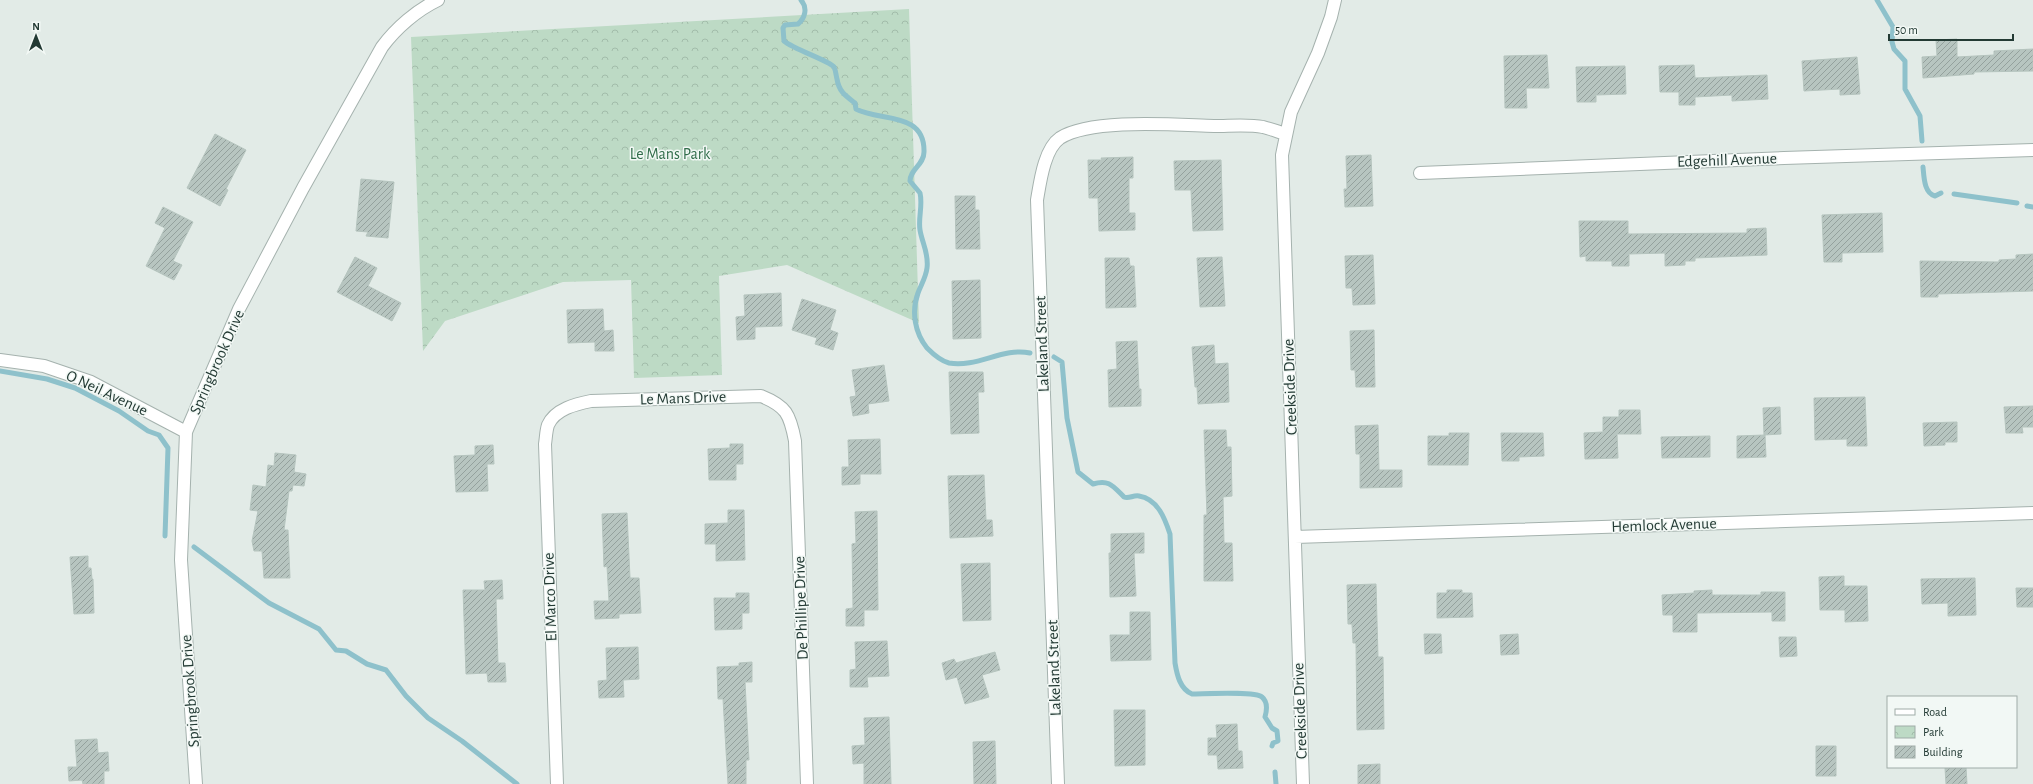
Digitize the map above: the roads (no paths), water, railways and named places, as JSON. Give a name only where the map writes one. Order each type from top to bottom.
[{"type":"street","name":"Springbrook Drive","points":[[196,784],[181,560],[186,432],[222,345],[242,304],[303,188],[382,47],[390,37],[411,18],[438,0]]},
{"type":"street","name":"Creekside Drive","points":[[1303,784],[1282,155],[1291,112],[1318,54],[1331,17],[1335,0]]},
{"type":"street","name":"Lakeland Street","points":[[1058,784],[1037,200],[1041,173],[1050,152],[1059,139],[1078,131],[1102,127],[1134,124],[1263,127],[1286,134]]},
{"type":"street","name":"Edgehill Avenue","points":[[1420,173],[1784,158],[2033,150]]},
{"type":"street","name":"O Neil Avenue","points":[[0,360],[44,366],[91,382],[186,432]]},
{"type":"street","name":"Le Mans Drive","points":[[557,414],[572,405],[592,401],[761,396],[777,402],[786,413],[793,432]]},
{"type":"street","name":"El Marco Drive","points":[[557,414],[548,425],[545,444],[557,784]]},
{"type":"street","name":"De Phillipe Drive","points":[[793,432],[795,441],[807,784]]},
{"type":"street","name":"Hemlock Avenue","points":[[1295,538],[2033,513]]},
{"type":"waterway","points":[[801,0],[805,10],[804,16],[798,24],[785,25],[783,28],[784,41],[831,64],[836,72],[839,87],[843,93],[855,103],[856,109],[909,124],[917,130],[922,139],[924,152],[922,160],[912,173],[910,181],[920,193],[920,230],[927,258],[925,278],[918,293],[915,308],[915,322],[923,342],[934,355],[949,363],[970,363],[1010,353],[1030,353]]},
{"type":"waterway","points":[[1877,0],[1893,27],[1892,42],[1894,49],[1905,61],[1905,89],[1920,116],[1922,141]]},
{"type":"waterway","points":[[1923,167],[1925,184],[1929,192],[1935,196],[1941,193]]},
{"type":"waterway","points":[[1954,194],[2017,203]]},
{"type":"waterway","points":[[2027,206],[2033,207]]},
{"type":"waterway","points":[[1054,357],[1062,362],[1067,418],[1078,472],[1093,484],[1103,482],[1110,484],[1124,497],[1128,498],[1139,496],[1146,498],[1156,505],[1166,522],[1170,534],[1175,663],[1178,677],[1182,685],[1192,694],[1240,693],[1262,697],[1266,706],[1265,717],[1272,728],[1277,731],[1278,741],[1273,743],[1272,746]]},
{"type":"waterway","points":[[0,371],[47,379],[75,388],[119,411],[148,431],[159,435],[168,448],[165,536]]},
{"type":"waterway","points":[[194,547],[269,603],[319,629],[336,650],[346,651],[367,664],[386,670],[406,696],[428,718],[462,741],[517,784]]},
{"type":"waterway","points":[[1275,772],[1276,784]]},
{"type":"park label","name":"Le Mans Park","points":[[670,154]]}]
